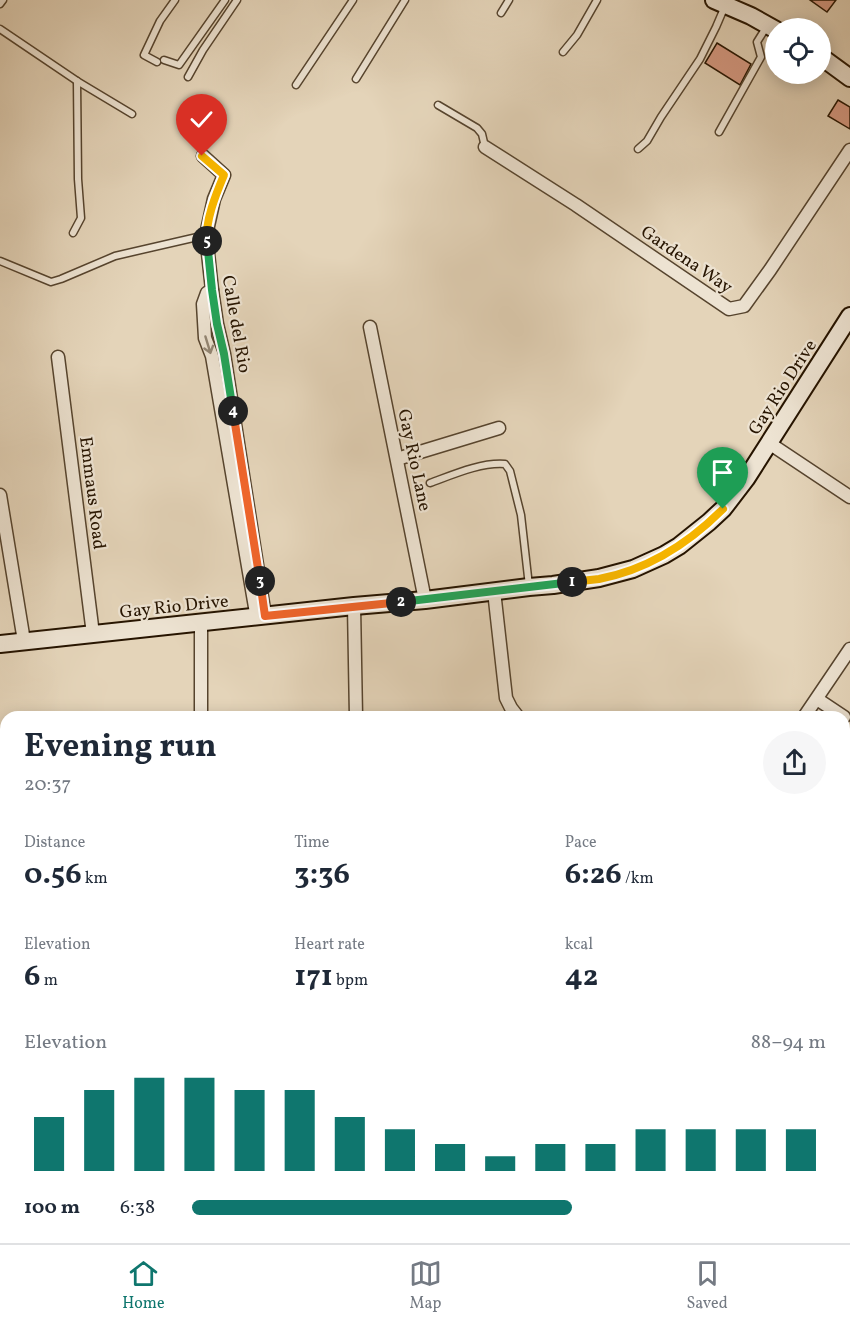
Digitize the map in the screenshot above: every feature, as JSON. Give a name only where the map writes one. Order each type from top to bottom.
[{"type":"street","points":[[720,2],[765,25]]},
{"type":"street","points":[[831,64],[850,78]]},
{"type":"street","name":"Gardena Way","points":[[485,147],[576,205],[729,309],[744,306],[850,150]]},
{"type":"street","name":"Calle del Rio","points":[[202,156],[224,175],[214,199],[206,235],[212,290],[224,354],[261,616]]},
{"type":"street","name":"Gay Rio Drive","points":[[0,644],[553,585],[599,579],[633,569],[664,555],[695,535],[723,509],[746,479],[850,316]]},
{"type":"street","name":"Gay Rio Lane","points":[[370,327],[425,600]]},
{"type":"street","name":"Emmaus Road","points":[[58,357],[93,634]]},
{"type":"street","points":[[397,459],[499,428]]},
{"type":"street","points":[[769,442],[850,496]]},
{"type":"street","points":[[0,495],[24,641]]},
{"type":"street","points":[[494,591],[506,698],[513,711]]},
{"type":"street","points":[[354,606],[356,711]]},
{"type":"street","points":[[201,623],[201,711]]},
{"type":"street","points":[[808,711],[850,649]]},
{"type":"street","points":[[817,699],[835,711]]},
{"type":"lane","points":[[0,4],[3,0]]},
{"type":"lane","points":[[174,0],[160,21],[144,55],[179,65],[225,0]]},
{"type":"lane","points":[[189,77],[203,50],[237,0]]},
{"type":"lane","points":[[296,85],[353,0]]},
{"type":"lane","points":[[356,79],[405,0]]},
{"type":"lane","points":[[501,13],[509,0]]},
{"type":"lane","points":[[563,52],[577,34],[597,0]]},
{"type":"lane","points":[[638,148],[647,141],[700,59],[716,27],[720,2]]},
{"type":"lane","points":[[0,29],[77,81],[132,114]]},
{"type":"lane","points":[[719,132],[761,57],[757,42],[765,34]]},
{"type":"lane","points":[[73,233],[81,218],[78,179],[77,81]]},
{"type":"lane","points":[[438,105],[477,128],[482,134],[485,147]]},
{"type":"lane","points":[[0,261],[51,282],[115,256],[206,235]]},
{"type":"lane","points":[[430,483],[464,470],[497,463],[505,464],[510,471],[521,515],[529,586]]},
{"type":"building","points":[[810,0],[836,0],[827,12]]},
{"type":"building","points":[[717,43],[751,64],[740,85],[705,63]]},
{"type":"building","points":[[838,100],[850,107],[850,129],[828,116]]},
{"type":"route","points":[[202,156],[224,175],[214,199],[206,235],[217,324],[224,354],[265,616],[599,579],[633,569],[664,555],[695,535],[723,509]]}]
